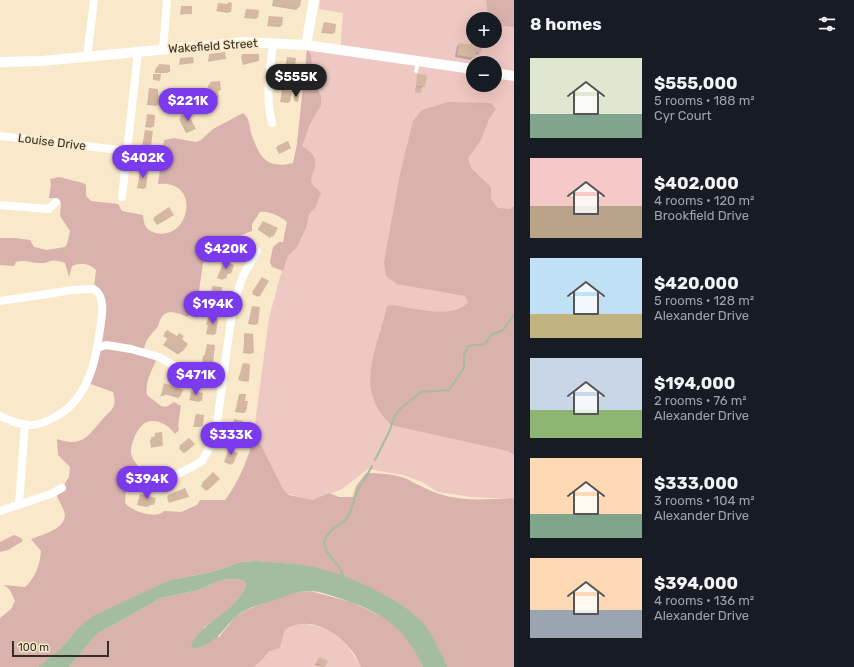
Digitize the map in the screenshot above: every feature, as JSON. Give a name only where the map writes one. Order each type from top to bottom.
[{"type":"street","points":[[87,57],[94,0]]},
{"type":"street","points":[[164,50],[167,0]]},
{"type":"street","points":[[306,45],[314,0]]},
{"type":"street","name":"Wakefield Street","points":[[0,62],[87,57],[238,42],[306,45],[417,66],[466,69]]},
{"type":"street","points":[[272,123],[268,108],[273,43]]},
{"type":"street","points":[[122,197],[138,52]]},
{"type":"street","points":[[502,74],[514,76]]},
{"type":"street","name":"Louise Drive","points":[[0,136],[128,151]]},
{"type":"street","points":[[0,205],[49,209],[56,202]]},
{"type":"street","points":[[160,473],[174,476],[202,461],[215,438],[232,305],[243,276],[257,251]]},
{"type":"street","points":[[0,301],[73,290],[94,289],[101,298],[102,314],[97,348],[88,380],[70,407],[59,415],[40,424],[25,424],[0,416]]},
{"type":"street","points":[[97,348],[106,345],[131,349],[159,357],[190,375],[222,381]]},
{"type":"street","points":[[19,504],[25,424]]},
{"type":"street","points":[[0,511],[51,494],[62,488]]},
{"type":"shaded area","points":[[320,0],[514,0],[514,499],[471,497],[438,492],[422,482],[403,475],[368,469],[342,489],[313,501],[282,492],[253,439],[269,318],[280,277],[294,242],[297,144],[307,49],[340,54],[343,13],[319,9]]},
{"type":"shaded area","points":[[486,0],[514,0],[514,27],[502,26],[502,12],[487,12]]},
{"type":"shaded area","points":[[307,49],[311,55],[313,76],[321,97],[321,105],[310,124],[302,146],[310,151],[314,157],[315,166],[311,180],[312,184],[321,193],[315,208],[309,214],[306,228],[297,247],[288,256],[283,271],[272,267],[270,262],[273,247],[279,242],[283,242],[287,222],[274,214],[260,212],[252,224],[252,231],[238,238],[234,244],[232,252],[217,253],[203,263],[199,291],[200,303],[187,317],[170,312],[166,313],[161,318],[157,328],[147,340],[143,353],[156,361],[150,373],[147,395],[161,406],[166,407],[174,402],[181,406],[178,425],[179,430],[175,434],[167,426],[159,422],[151,421],[144,424],[138,430],[132,444],[131,452],[132,458],[138,466],[131,466],[123,470],[123,478],[129,485],[126,489],[125,503],[138,511],[150,515],[156,515],[161,514],[164,511],[181,512],[197,505],[200,500],[225,500],[242,471],[253,439],[258,439],[283,489],[289,495],[313,500],[329,493],[339,497],[353,497],[356,486],[366,473],[371,473],[399,476],[428,490],[449,497],[477,499],[514,498],[514,667],[448,667],[444,660],[326,570],[290,564],[256,561],[241,562],[212,572],[170,580],[79,627],[61,648],[38,667],[0,667],[0,618],[11,609],[15,601],[10,590],[4,585],[25,587],[32,580],[41,551],[31,539],[54,530],[63,522],[65,517],[64,511],[57,496],[69,477],[70,467],[58,455],[57,439],[72,442],[85,438],[112,409],[114,406],[114,398],[113,392],[88,383],[102,310],[94,289],[96,270],[88,265],[75,265],[72,266],[69,277],[65,263],[56,261],[36,263],[22,261],[16,262],[14,266],[0,265],[0,238],[30,240],[34,247],[47,250],[65,247],[70,231],[60,216],[61,204],[59,199],[49,198],[51,184],[50,179],[59,177],[86,185],[86,196],[91,201],[118,204],[122,211],[143,215],[147,229],[156,233],[168,233],[177,228],[183,220],[186,210],[186,199],[181,191],[172,185],[158,184],[164,140],[174,138],[196,142],[201,140],[213,129],[243,113],[248,120],[257,148],[264,159],[283,165],[293,163],[297,144]]},
{"type":"shaded area","points":[[448,102],[491,103],[496,109],[489,119],[481,140],[468,158],[471,168],[491,187],[491,199],[498,208],[510,209],[514,206],[514,455],[508,451],[391,425],[379,411],[373,397],[370,382],[374,353],[387,306],[392,305],[443,312],[461,307],[468,302],[465,296],[397,284],[386,276],[384,262],[400,174],[413,121],[422,110]]},
{"type":"shaded area","points":[[14,535],[21,538],[23,541],[8,550],[0,552],[0,542]]},
{"type":"shaded area","points":[[256,561],[300,565],[326,570],[349,578],[389,597],[401,604],[425,625],[448,667],[423,667],[409,641],[391,623],[381,616],[357,604],[314,591],[295,593],[246,610],[239,614],[217,637],[203,646],[193,648],[191,646],[196,637],[203,629],[235,603],[246,584],[243,580],[228,579],[216,582],[199,590],[161,598],[97,634],[69,667],[38,667],[61,648],[79,627],[93,616],[170,580],[212,572],[241,562]]},
{"type":"shaded area","points":[[228,579],[243,580],[246,584],[239,598],[234,604],[203,628],[219,637],[235,617],[246,610],[293,593],[310,591],[351,602],[388,619],[411,642],[423,667],[361,667],[356,657],[346,644],[330,631],[312,624],[303,624],[294,625],[285,630],[280,648],[268,652],[254,667],[69,667],[97,634],[161,598],[199,590],[216,582]]},
{"type":"shaded area","points":[[299,623],[320,627],[329,631],[343,642],[361,667],[254,667],[268,652],[280,648],[285,630]]},
{"type":"building","points":[[275,0],[301,0],[300,7],[274,4]]},
{"type":"building","points":[[228,2],[232,3],[231,12],[217,10],[218,3],[228,4]]},
{"type":"building","points":[[181,6],[192,6],[192,14],[181,14]]},
{"type":"building","points":[[246,9],[259,10],[258,18],[245,17]]},
{"type":"building","points":[[269,16],[283,17],[282,26],[268,25]]},
{"type":"building","points":[[324,22],[336,24],[335,33],[322,31]]},
{"type":"building","points":[[459,43],[466,44],[466,48],[482,48],[481,53],[476,52],[475,56],[457,55]]},
{"type":"building","points":[[225,52],[226,59],[210,61],[209,54]]},
{"type":"building","points":[[242,54],[259,54],[259,61],[244,64]]},
{"type":"building","points":[[193,57],[194,63],[180,64],[180,58]]},
{"type":"building","points":[[287,57],[296,58],[295,68],[286,67]]},
{"type":"building","points":[[159,64],[170,65],[170,72],[156,71],[156,67],[158,67]]},
{"type":"building","points":[[153,74],[161,74],[160,81],[153,80]]},
{"type":"building","points":[[417,74],[427,75],[425,87],[416,86]]},
{"type":"building","points":[[220,81],[221,90],[218,91],[219,98],[212,99],[210,82]]},
{"type":"building","points":[[416,87],[422,88],[421,93],[415,92]]},
{"type":"building","points":[[149,88],[158,89],[159,105],[148,103]]},
{"type":"building","points":[[282,90],[292,91],[290,102],[281,101]]},
{"type":"building","points":[[294,94],[299,95],[298,102],[294,101]]},
{"type":"building","points":[[187,112],[196,129],[188,132],[180,116]]},
{"type":"building","points":[[147,114],[155,115],[154,127],[146,125]]},
{"type":"building","points":[[145,130],[153,131],[151,146],[143,145]]},
{"type":"building","points":[[288,141],[291,148],[281,153],[277,146]]},
{"type":"building","points":[[142,155],[150,156],[149,167],[141,166]]},
{"type":"building","points":[[140,171],[148,172],[146,188],[138,186]]},
{"type":"building","points":[[169,207],[174,215],[159,224],[154,217]]},
{"type":"building","points":[[263,221],[278,228],[273,237],[258,229]]},
{"type":"building","points":[[224,261],[234,265],[231,274],[228,273],[226,279],[218,276]]},
{"type":"building","points":[[262,277],[269,281],[260,296],[252,292]]},
{"type":"building","points":[[212,286],[222,287],[221,298],[219,298],[218,304],[211,303]]},
{"type":"building","points":[[252,306],[260,307],[258,324],[249,323]]},
{"type":"building","points":[[208,317],[218,319],[216,334],[208,332]]},
{"type":"building","points":[[167,330],[177,336],[179,333],[184,336],[182,339],[188,344],[183,351],[180,352],[165,342],[170,336],[164,333]]},
{"type":"building","points":[[244,333],[253,334],[254,353],[244,352]]},
{"type":"building","points":[[207,344],[215,345],[213,364],[203,363]]},
{"type":"building","points":[[243,363],[250,364],[249,381],[239,379]]},
{"type":"building","points":[[164,383],[183,390],[180,397],[166,393],[164,396],[161,396]]},
{"type":"building","points":[[191,391],[203,393],[202,401],[190,399]]},
{"type":"building","points":[[239,394],[246,394],[245,401],[248,401],[246,412],[236,410]]},
{"type":"building","points":[[196,414],[204,415],[203,426],[194,425]]},
{"type":"building","points":[[234,419],[243,421],[242,431],[233,430]]},
{"type":"building","points":[[162,432],[163,446],[152,447],[151,437],[155,437],[155,433]]},
{"type":"building","points":[[189,438],[195,444],[185,453],[179,446]]},
{"type":"building","points":[[229,449],[238,453],[233,464],[225,460]]},
{"type":"building","points":[[213,472],[220,479],[208,490],[202,483]]},
{"type":"building","points":[[185,488],[189,497],[171,502],[168,495]]},
{"type":"building","points":[[140,494],[156,498],[154,505],[150,504],[149,506],[138,503]]},
{"type":"building","points":[[319,657],[328,661],[325,667],[316,663]]},
{"type":"waterway","points":[[375,460],[390,430],[394,417],[401,408],[421,392],[449,390],[464,368],[464,355],[468,346],[485,344],[491,335],[503,330],[514,315]]},
{"type":"waterway","points":[[343,579],[340,569],[327,552],[324,542],[329,532],[347,518],[357,491],[372,466]]}]
